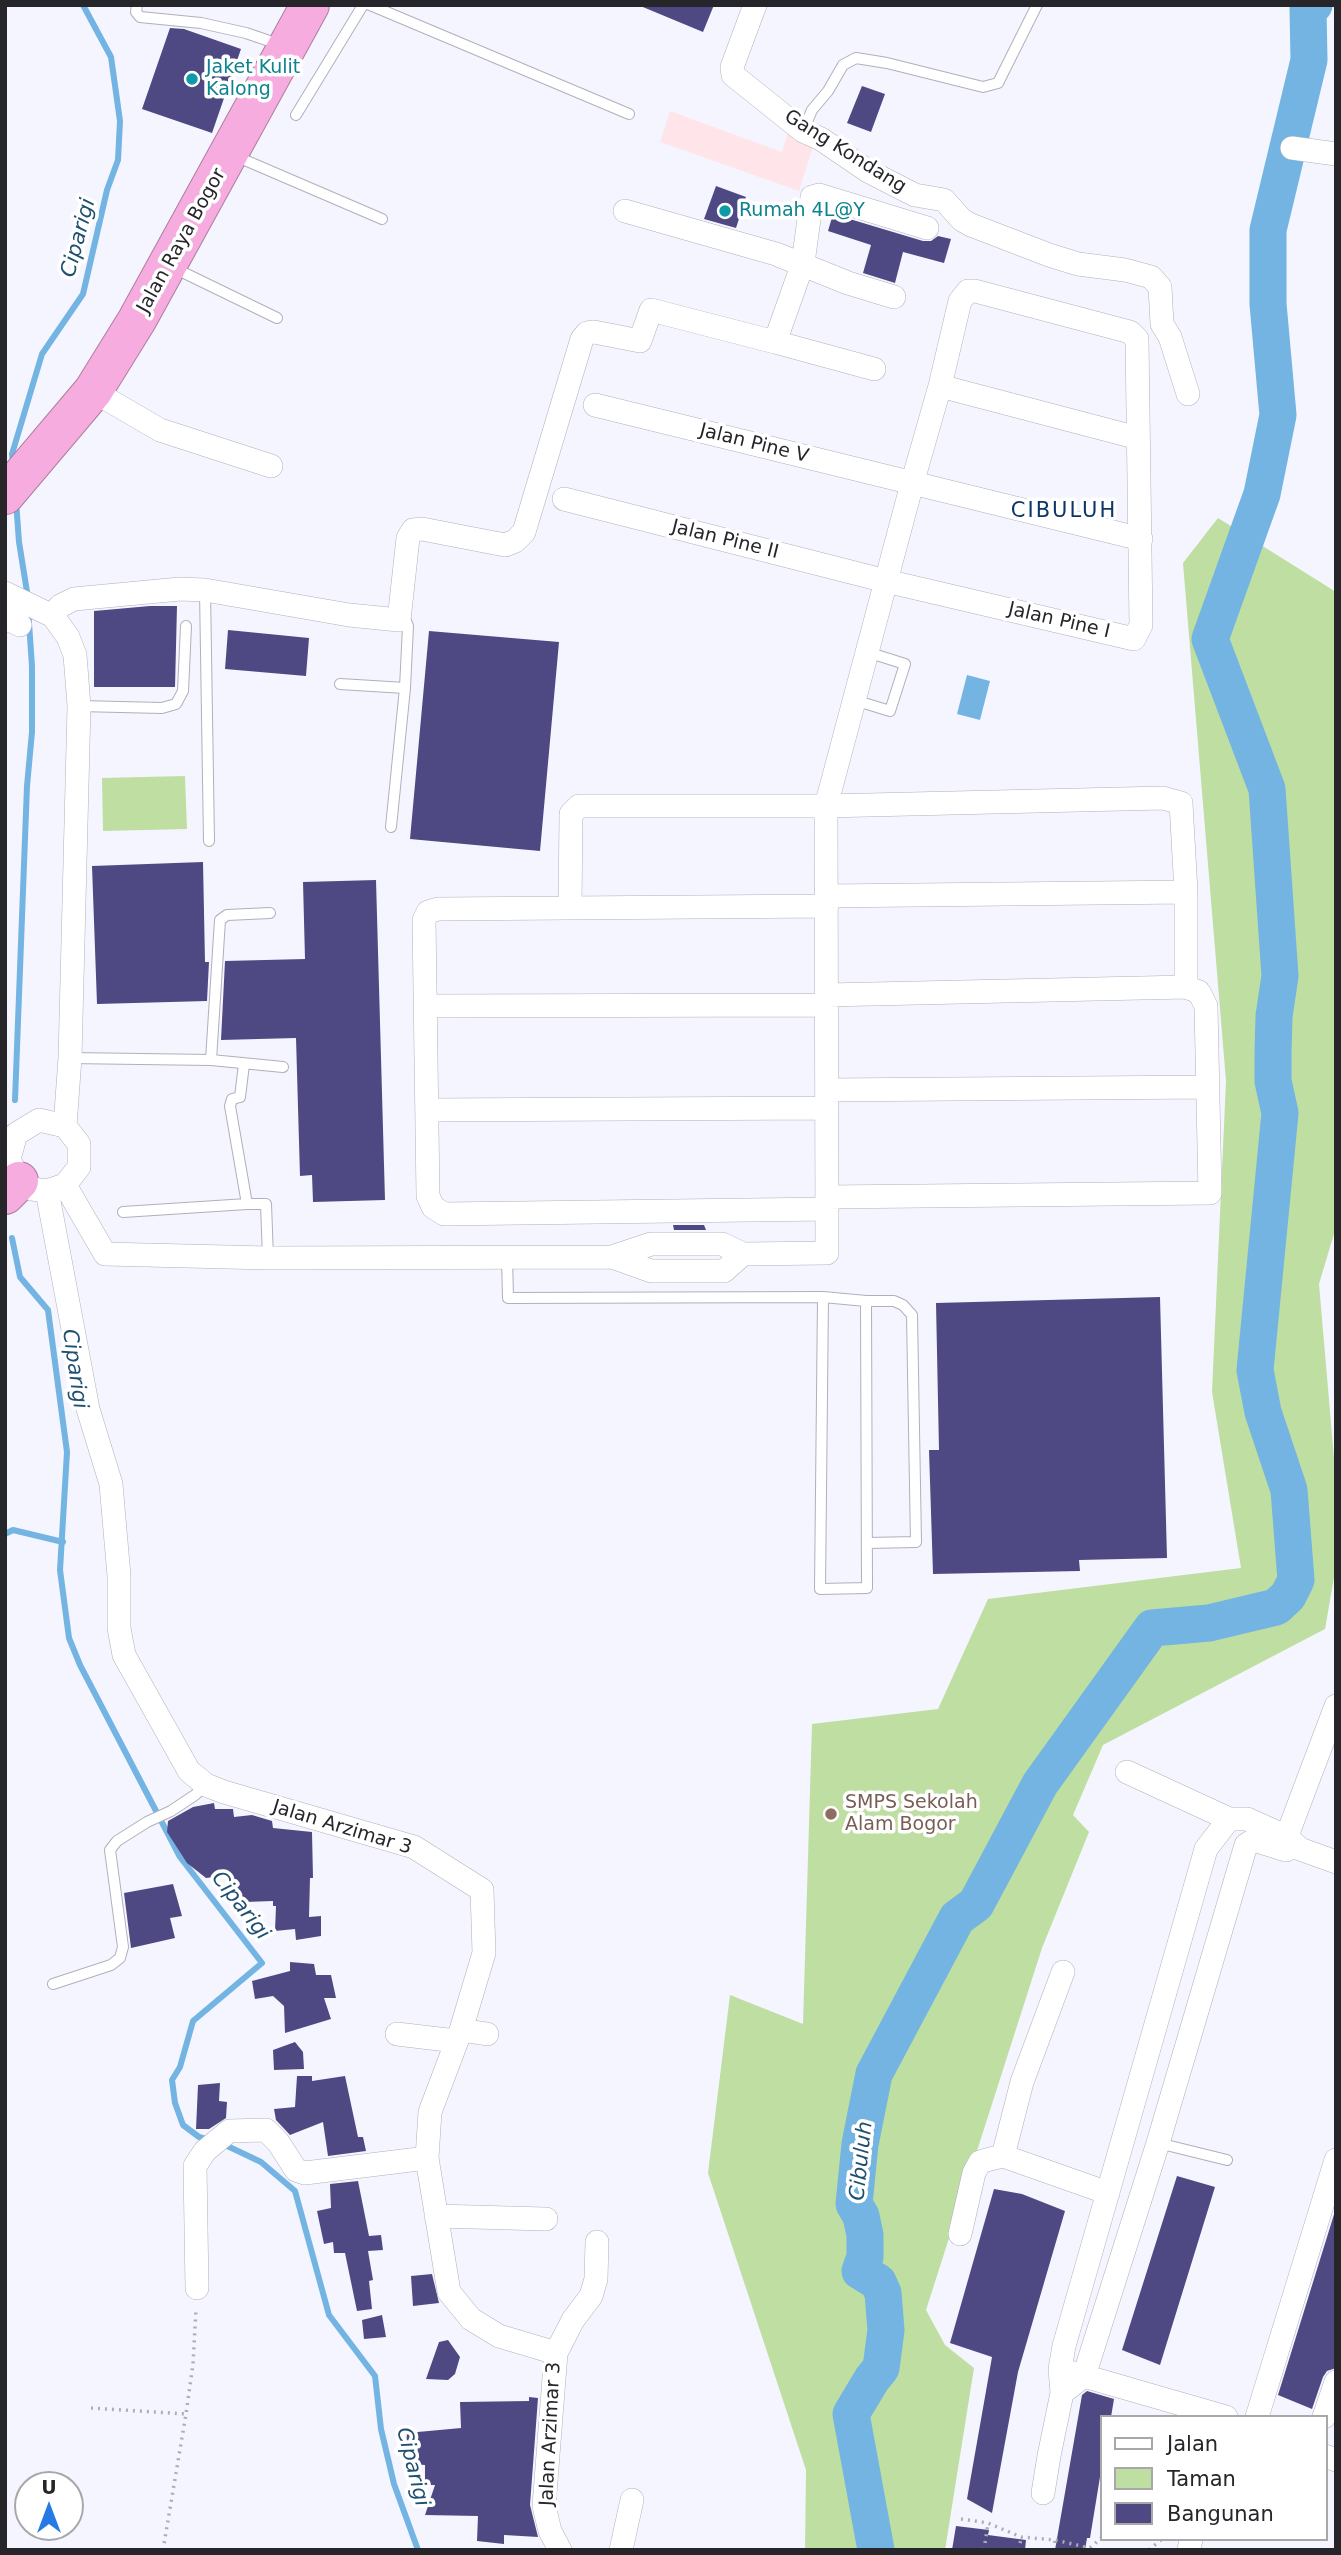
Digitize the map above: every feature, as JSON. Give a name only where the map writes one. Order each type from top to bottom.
[{"type":"highway","name":"Jalan Raya Bogor","points":[[5,495],[93,391],[169,265],[310,5]]},
{"type":"street","name":"Gang Kondang","points":[[755,5],[732,67],[733,75],[807,122],[821,139],[868,171],[915,195],[944,200],[962,220],[971,225],[1078,264],[1151,277],[1160,287],[1162,324],[1170,337],[1188,394]]},
{"type":"street","points":[[1292,148],[1336,154]]},
{"type":"street","points":[[775,342],[803,263],[812,197],[818,195],[927,228]]},
{"type":"street","points":[[625,211],[803,263],[848,283],[894,297]]},
{"type":"street","points":[[25,1179],[105,1254],[268,1258],[612,1257],[651,1271],[724,1271],[743,1254],[827,1253],[826,806],[940,386],[960,302],[968,291],[1130,332],[1137,339],[1140,539]]},
{"type":"street","points":[[51,615],[74,598],[180,589],[205,590],[349,615],[399,620],[408,538],[413,530],[505,545],[515,541],[524,532],[582,338],[587,333],[594,332],[640,341],[652,310],[874,369]]},
{"type":"street","points":[[940,386],[1138,438]]},
{"type":"street","points":[[93,391],[160,430],[271,466]]},
{"type":"street","name":"Jalan Pine V","points":[[595,405],[1140,539]]},
{"type":"street","name":"Jalan Pine II","points":[[564,499],[886,581]]},
{"type":"street","name":"Jalan Pine I","points":[[886,581],[1134,639],[1141,625],[1140,539]]},
{"type":"street","points":[[5,593],[51,615],[68,637],[75,655],[79,706],[70,1058],[65,1126]]},
{"type":"street","points":[[570,908],[571,814],[579,806],[826,806],[1149,798],[1176,800],[1181,803],[1183,812],[1186,986]]},
{"type":"street","points":[[425,1006],[827,1000],[1186,986],[1199,992],[1206,1006],[1210,1193],[444,1213],[433,1207],[428,1196],[425,1006],[424,920],[428,912],[438,909],[1186,892]]},
{"type":"street","points":[[427,1110],[1208,1087]]},
{"type":"street","points":[[25,1179],[79,1167],[79,1144],[65,1126],[39,1120],[16,1134],[25,1179],[111,1484],[119,1576],[119,1628],[124,1655],[189,1771],[205,1785]]},
{"type":"street","points":[[1290,1845],[1336,1706]]},
{"type":"street","points":[[1127,1772],[1229,1819],[1247,1819],[1290,1845],[1336,1862]]},
{"type":"street","name":"Jalan Arzimar 3","points":[[205,1785],[414,1847],[482,1890],[484,1953],[459,2035],[430,2112],[427,2158],[449,2292],[471,2319],[499,2336],[556,2353],[544,2506],[550,2531],[560,2550]]},
{"type":"street","points":[[1044,2493],[1062,2393],[1060,2369],[1064,2346],[1206,1849],[1229,1819]]},
{"type":"street","points":[[1062,2393],[1084,2376],[1158,2143],[1246,1845],[1254,1840],[1290,1845]]},
{"type":"street","points":[[1003,2156],[1022,2082],[1063,1972]]},
{"type":"street","points":[[397,2034],[487,2034]]},
{"type":"street","points":[[197,2288],[195,2166],[205,2151],[229,2131],[266,2130],[278,2142],[296,2170],[305,2173],[427,2158]]},
{"type":"street","points":[[960,2234],[979,2162],[1003,2156],[1108,2193]]},
{"type":"street","points":[[1258,2415],[1336,2160]]},
{"type":"street","points":[[436,2217],[546,2219]]},
{"type":"street","points":[[556,2353],[573,2320],[592,2296],[596,2279],[597,2242]]},
{"type":"street","points":[[1060,2369],[1200,2412]]},
{"type":"street","points":[[1325,2415],[1336,2382]]},
{"type":"street","points":[[621,2550],[632,2500]]},
{"type":"lane","points":[[137,5],[136,12],[140,17],[201,23],[246,33],[287,47]]},
{"type":"lane","points":[[296,115],[363,5]]},
{"type":"lane","points":[[370,5],[629,114]]},
{"type":"lane","points":[[807,122],[844,65],[856,58],[983,87],[998,83],[1037,5]]},
{"type":"lane","points":[[230,154],[382,219]]},
{"type":"lane","points":[[169,265],[276,318]]},
{"type":"lane","points":[[205,590],[209,841]]},
{"type":"lane","points":[[391,827],[405,688],[408,626],[406,621],[399,620]]},
{"type":"lane","points":[[79,706],[162,708],[176,704],[183,691],[186,626]]},
{"type":"lane","points":[[854,699],[890,711],[905,664],[867,652]]},
{"type":"lane","points":[[340,684],[405,688]]},
{"type":"lane","points":[[211,1060],[220,920],[227,915],[270,913]]},
{"type":"lane","points":[[70,1058],[211,1060],[283,1067]]},
{"type":"lane","points":[[244,1064],[240,1097],[232,1099],[230,1106],[247,1204]]},
{"type":"lane","points":[[123,1212],[266,1204],[268,1258]]},
{"type":"lane","points":[[507,1257],[508,1298],[823,1297],[894,1301],[903,1305],[912,1315],[915,1542],[867,1543]]},
{"type":"lane","points":[[823,1297],[820,1589],[867,1588],[866,1301]]},
{"type":"lane","points":[[53,1984],[111,1965],[120,1958],[123,1947],[110,1850],[117,1841],[147,1822],[172,1811],[195,1796],[205,1785]]},
{"type":"lane","points":[[1158,2143],[1227,2160]]},
{"type":"path","points":[[163,2550],[193,2364],[197,2288]]},
{"type":"path","points":[[91,2408],[186,2414]]},
{"type":"path","points":[[961,2519],[988,2523],[1021,2537],[1055,2540],[1090,2549]]},
{"type":"path","points":[[984,2550],[988,2523]]},
{"type":"path","points":[[1019,2550],[1021,2537]]},
{"type":"path","points":[[1054,2550],[1055,2540]]},
{"type":"shaded area","points":[[670,111],[782,152],[788,132],[815,140],[799,191],[660,142]]},
{"type":"green space","points":[[1218,518],[1336,592],[1336,1227],[1319,1284],[1336,1481],[1336,1566],[1325,1629],[1103,1745],[1073,1815],[1089,1832],[1042,1948],[926,2310],[945,2345],[974,2368],[945,2550],[805,2550],[806,2470],[708,2173],[730,1995],[803,2024],[812,1724],[938,1709],[988,1599],[1241,1568],[1212,1392],[1226,1081],[1183,563]]},
{"type":"green space","points":[[185,776],[187,829],[103,831],[102,778]]},
{"type":"water","points":[[967,675],[990,681],[980,720],[957,714]]},
{"type":"building","points":[[638,5],[714,5],[703,32]]},
{"type":"building","name":"Jaket Kulit Kalong","points":[[170,28],[184,29],[241,49],[212,133],[142,109]]},
{"type":"building","points":[[862,86],[885,94],[871,132],[847,123]]},
{"type":"building","name":"Rumah 4L@Y","points":[[716,186],[746,197],[736,228],[704,219]]},
{"type":"building","points":[[833,214],[923,241],[931,241],[938,236],[951,239],[944,263],[903,252],[895,283],[863,273],[871,245],[828,231]]},
{"type":"building","points":[[177,606],[175,687],[94,687],[94,611]]},
{"type":"building","points":[[228,630],[309,638],[306,676],[225,669]]},
{"type":"building","points":[[429,631],[559,642],[540,851],[410,839]]},
{"type":"building","points":[[203,862],[205,962],[209,962],[207,1001],[97,1004],[92,866]]},
{"type":"building","points":[[376,880],[385,1200],[313,1202],[312,1175],[300,1176],[296,1038],[221,1040],[225,961],[305,959],[303,882]]},
{"type":"building","points":[[673,1225],[704,1225],[706,1230],[674,1230]]},
{"type":"building","points":[[1160,1297],[1167,1558],[1079,1560],[1080,1571],[933,1574],[929,1450],[939,1450],[936,1303]]},
{"type":"building","points":[[214,1803],[215,1809],[233,1809],[234,1817],[252,1815],[272,1821],[273,1828],[312,1832],[313,1878],[310,1878],[309,1917],[321,1916],[321,1936],[296,1940],[295,1929],[275,1931],[276,1906],[273,1906],[273,1901],[245,1902],[244,1898],[231,1898],[231,1875],[206,1878],[187,1863],[167,1832],[168,1821],[193,1807]]},
{"type":"building","points":[[173,1884],[182,1916],[170,1918],[175,1938],[131,1948],[124,1893]]},
{"type":"building","points":[[290,1962],[314,1964],[316,1975],[331,1975],[336,1998],[324,1998],[331,2019],[285,2033],[284,2006],[273,1996],[255,1999],[252,1981],[290,1971]]},
{"type":"building","points":[[295,2042],[303,2052],[304,2069],[274,2070],[273,2050]]},
{"type":"building","points":[[297,2076],[312,2076],[312,2081],[345,2076],[358,2137],[363,2137],[366,2151],[328,2156],[323,2122],[290,2135],[276,2120],[274,2109],[295,2107]]},
{"type":"building","points":[[220,2083],[219,2101],[227,2102],[226,2118],[209,2129],[196,2129],[198,2085]]},
{"type":"building","points":[[1177,2176],[1215,2187],[1160,2365],[1122,2350]]},
{"type":"building","points":[[358,2181],[369,2236],[381,2235],[383,2250],[368,2251],[373,2280],[369,2281],[372,2309],[357,2311],[345,2253],[334,2253],[333,2242],[324,2244],[317,2211],[331,2208],[330,2184]]},
{"type":"building","points":[[994,2189],[1022,2194],[1065,2211],[1018,2372],[992,2513],[967,2499],[992,2357],[950,2343]]},
{"type":"building","points":[[1336,2208],[1336,2368],[1327,2371],[1323,2377],[1312,2409],[1278,2395]]},
{"type":"building","points":[[432,2274],[439,2303],[413,2306],[411,2276]]},
{"type":"building","points":[[382,2315],[386,2337],[364,2339],[362,2320]]},
{"type":"building","points":[[448,2340],[460,2357],[455,2374],[448,2380],[426,2379],[439,2342]]},
{"type":"building","points":[[1087,2391],[1114,2399],[1111,2415],[1100,2415],[1100,2477],[1090,2538],[1087,2538],[1085,2550],[1055,2550],[1082,2395]]},
{"type":"building","points":[[529,2397],[538,2398],[530,2505],[538,2537],[504,2535],[504,2544],[477,2541],[478,2516],[425,2515],[435,2485],[425,2485],[425,2465],[405,2464],[407,2433],[461,2428],[460,2402],[529,2401]]},
{"type":"building","points":[[956,2526],[989,2530],[988,2535],[1026,2540],[1025,2550],[952,2550]]},
{"type":"waterway","name":"Ciparigi","points":[[13,463],[12,454],[42,354],[83,294],[107,190],[118,160],[120,121],[111,57],[83,5]]},
{"type":"waterway","name":"Cibuluh","points":[[876,2550],[851,2414],[881,2368],[886,2330],[883,2293],[878,2282],[860,2271],[865,2257],[865,2235],[861,2216],[854,2204],[860,2144],[874,2074],[957,1918],[976,1904],[1040,1784],[1152,1628],[1209,1623],[1276,1607],[1288,1596],[1296,1580],[1289,1490],[1263,1412],[1255,1370],[1280,1113],[1273,1081],[1274,1016],[1280,976],[1267,789],[1210,639],[1262,494],[1278,415],[1268,304],[1268,230],[1309,60],[1308,8],[1314,5]]},
{"type":"waterway","name":"Ciparigi","points":[[16,501],[28,598]]},
{"type":"waterway","name":"Ciparigi","points":[[15,1100],[27,786],[32,732],[32,666],[28,609]]},
{"type":"waterway","name":"Ciparigi","points":[[12,1238],[20,1277],[48,1310],[67,1452],[60,1570],[69,1638],[80,1665],[180,1857],[262,1963],[193,2021],[180,2067],[172,2080],[175,2103],[183,2125],[199,2137],[210,2140]]},
{"type":"waterway","points":[[5,1534],[13,1530],[63,1542]]},
{"type":"waterway","name":"Ciparigi","points":[[221,2143],[261,2162],[295,2191],[329,2315],[375,2376],[381,2429],[394,2484],[418,2550]]},
{"type":"place","name":"Jaket Kulit Kalong","points":[[192,79]]},
{"type":"place","name":"Rumah 4L@Y","points":[[725,211]]},
{"type":"place","name":"SMPS Sekolah Alam Bogor","points":[[831,1814]]},
{"type":"district","name":"CIBULUH","points":[[1064,512]]}]
